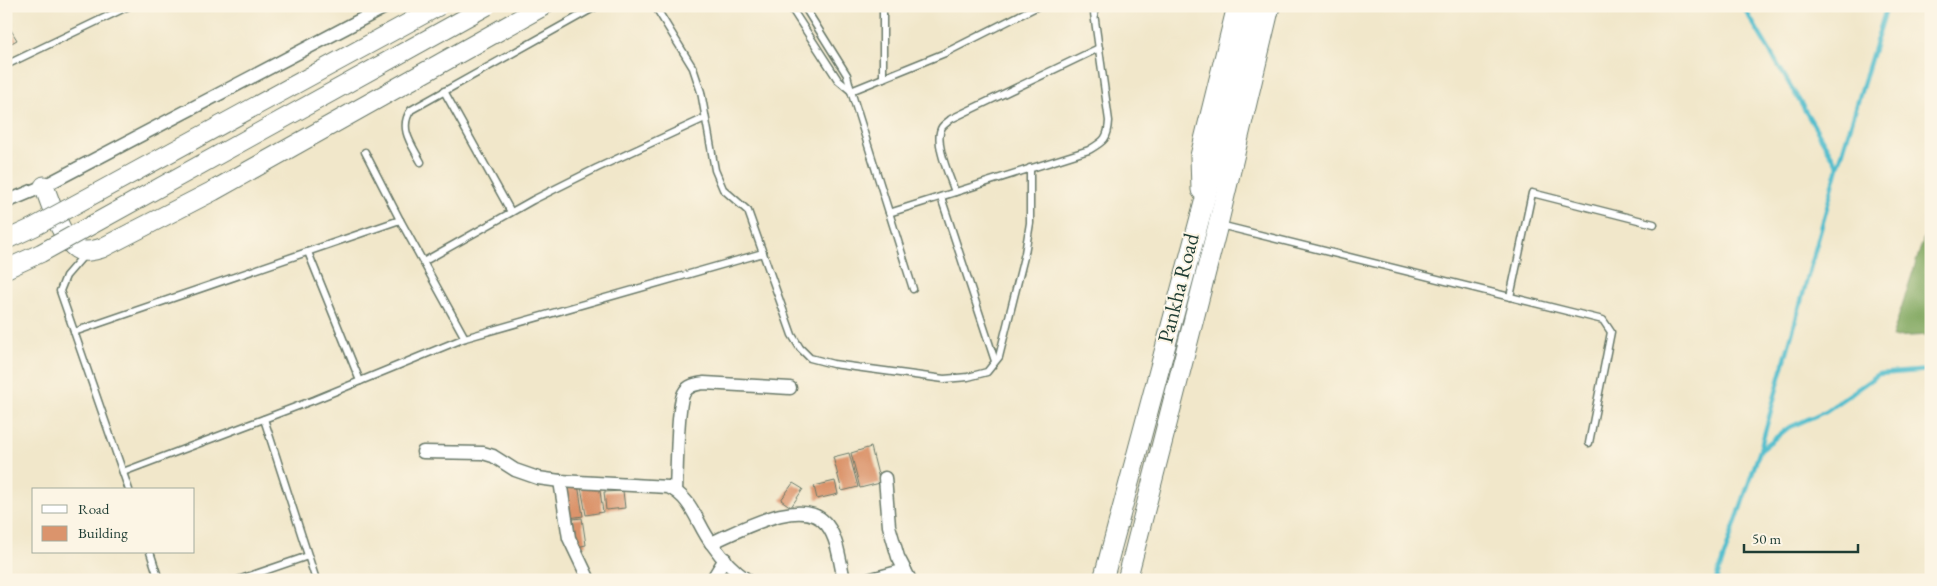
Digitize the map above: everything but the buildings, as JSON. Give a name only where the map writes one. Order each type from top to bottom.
[{"type":"main road","points":[[6,240],[34,227],[439,6]]},
{"type":"main road","points":[[6,269],[42,253],[487,6]]},
{"type":"main road","points":[[44,186],[64,236],[77,250],[87,252],[102,248],[213,191],[543,6]]},
{"type":"main road","points":[[1201,212],[1200,156],[1237,6]]},
{"type":"main road","name":"Pankha Road","points":[[1103,580],[1217,154],[1253,6]]},
{"type":"main road","name":"Pankha Road","points":[[1127,580],[1218,225],[1270,6]]},
{"type":"street","points":[[6,202],[44,186],[387,6]]},
{"type":"street","points":[[676,491],[680,406],[684,392],[692,385],[704,383],[790,388]]},
{"type":"street","points":[[423,452],[483,453],[493,456],[515,470],[538,478],[668,487],[683,496],[711,544],[747,580]]},
{"type":"street","points":[[868,580],[908,575],[898,556],[889,526],[885,478]]},
{"type":"street","points":[[560,481],[569,538],[589,580]]},
{"type":"street","points":[[711,544],[771,516],[803,513],[818,516],[828,525],[836,544],[844,580]]},
{"type":"street","points":[[712,580],[725,559]]},
{"type":"lane","points":[[6,65],[129,6]]},
{"type":"lane","points":[[422,162],[404,128],[406,118],[411,110],[597,6]]},
{"type":"lane","points":[[655,6],[694,68],[701,92],[715,170],[723,189],[748,211],[755,226],[792,335],[800,348],[810,358],[833,364],[944,379],[968,377],[987,372],[999,357],[1026,253],[1030,223],[1030,168]]},
{"type":"lane","points":[[790,6],[838,80],[851,91]]},
{"type":"lane","points":[[804,6],[847,75],[913,289]]},
{"type":"lane","points":[[883,6],[884,78]]},
{"type":"lane","points":[[851,91],[944,53],[1030,8],[1038,6]]},
{"type":"lane","points":[[889,213],[1089,150],[1102,142],[1108,134],[1109,121],[1093,6]]},
{"type":"lane","points":[[954,192],[939,144],[939,134],[942,126],[951,119],[1098,48]]},
{"type":"lane","points":[[444,92],[511,212]]},
{"type":"lane","points":[[423,262],[511,212],[597,168],[705,118]]},
{"type":"lane","points":[[365,152],[465,338]]},
{"type":"lane","points":[[1510,297],[1532,193],[1654,224]]},
{"type":"lane","points":[[941,197],[995,361]]},
{"type":"lane","points":[[74,332],[400,220]]},
{"type":"lane","points":[[1218,225],[1603,320],[1611,332],[1589,443]]},
{"type":"lane","points":[[87,252],[71,268],[61,285],[60,291],[128,488]]},
{"type":"lane","points":[[308,252],[360,381]]},
{"type":"lane","points":[[123,472],[264,419],[465,338],[763,253]]},
{"type":"lane","points":[[264,419],[316,580]]},
{"type":"lane","points":[[151,554],[159,580]]},
{"type":"lane","points":[[238,580],[308,556]]},
{"type":"green space","points":[[1931,215],[1931,335],[1892,337]]},
{"type":"waterway","points":[[1743,6],[1838,166]]},
{"type":"waterway","points":[[1716,580],[1760,450],[1838,167],[1887,6]]},
{"type":"waterway","points":[[1760,450],[1788,428],[1826,411],[1879,374],[1931,370]]}]
